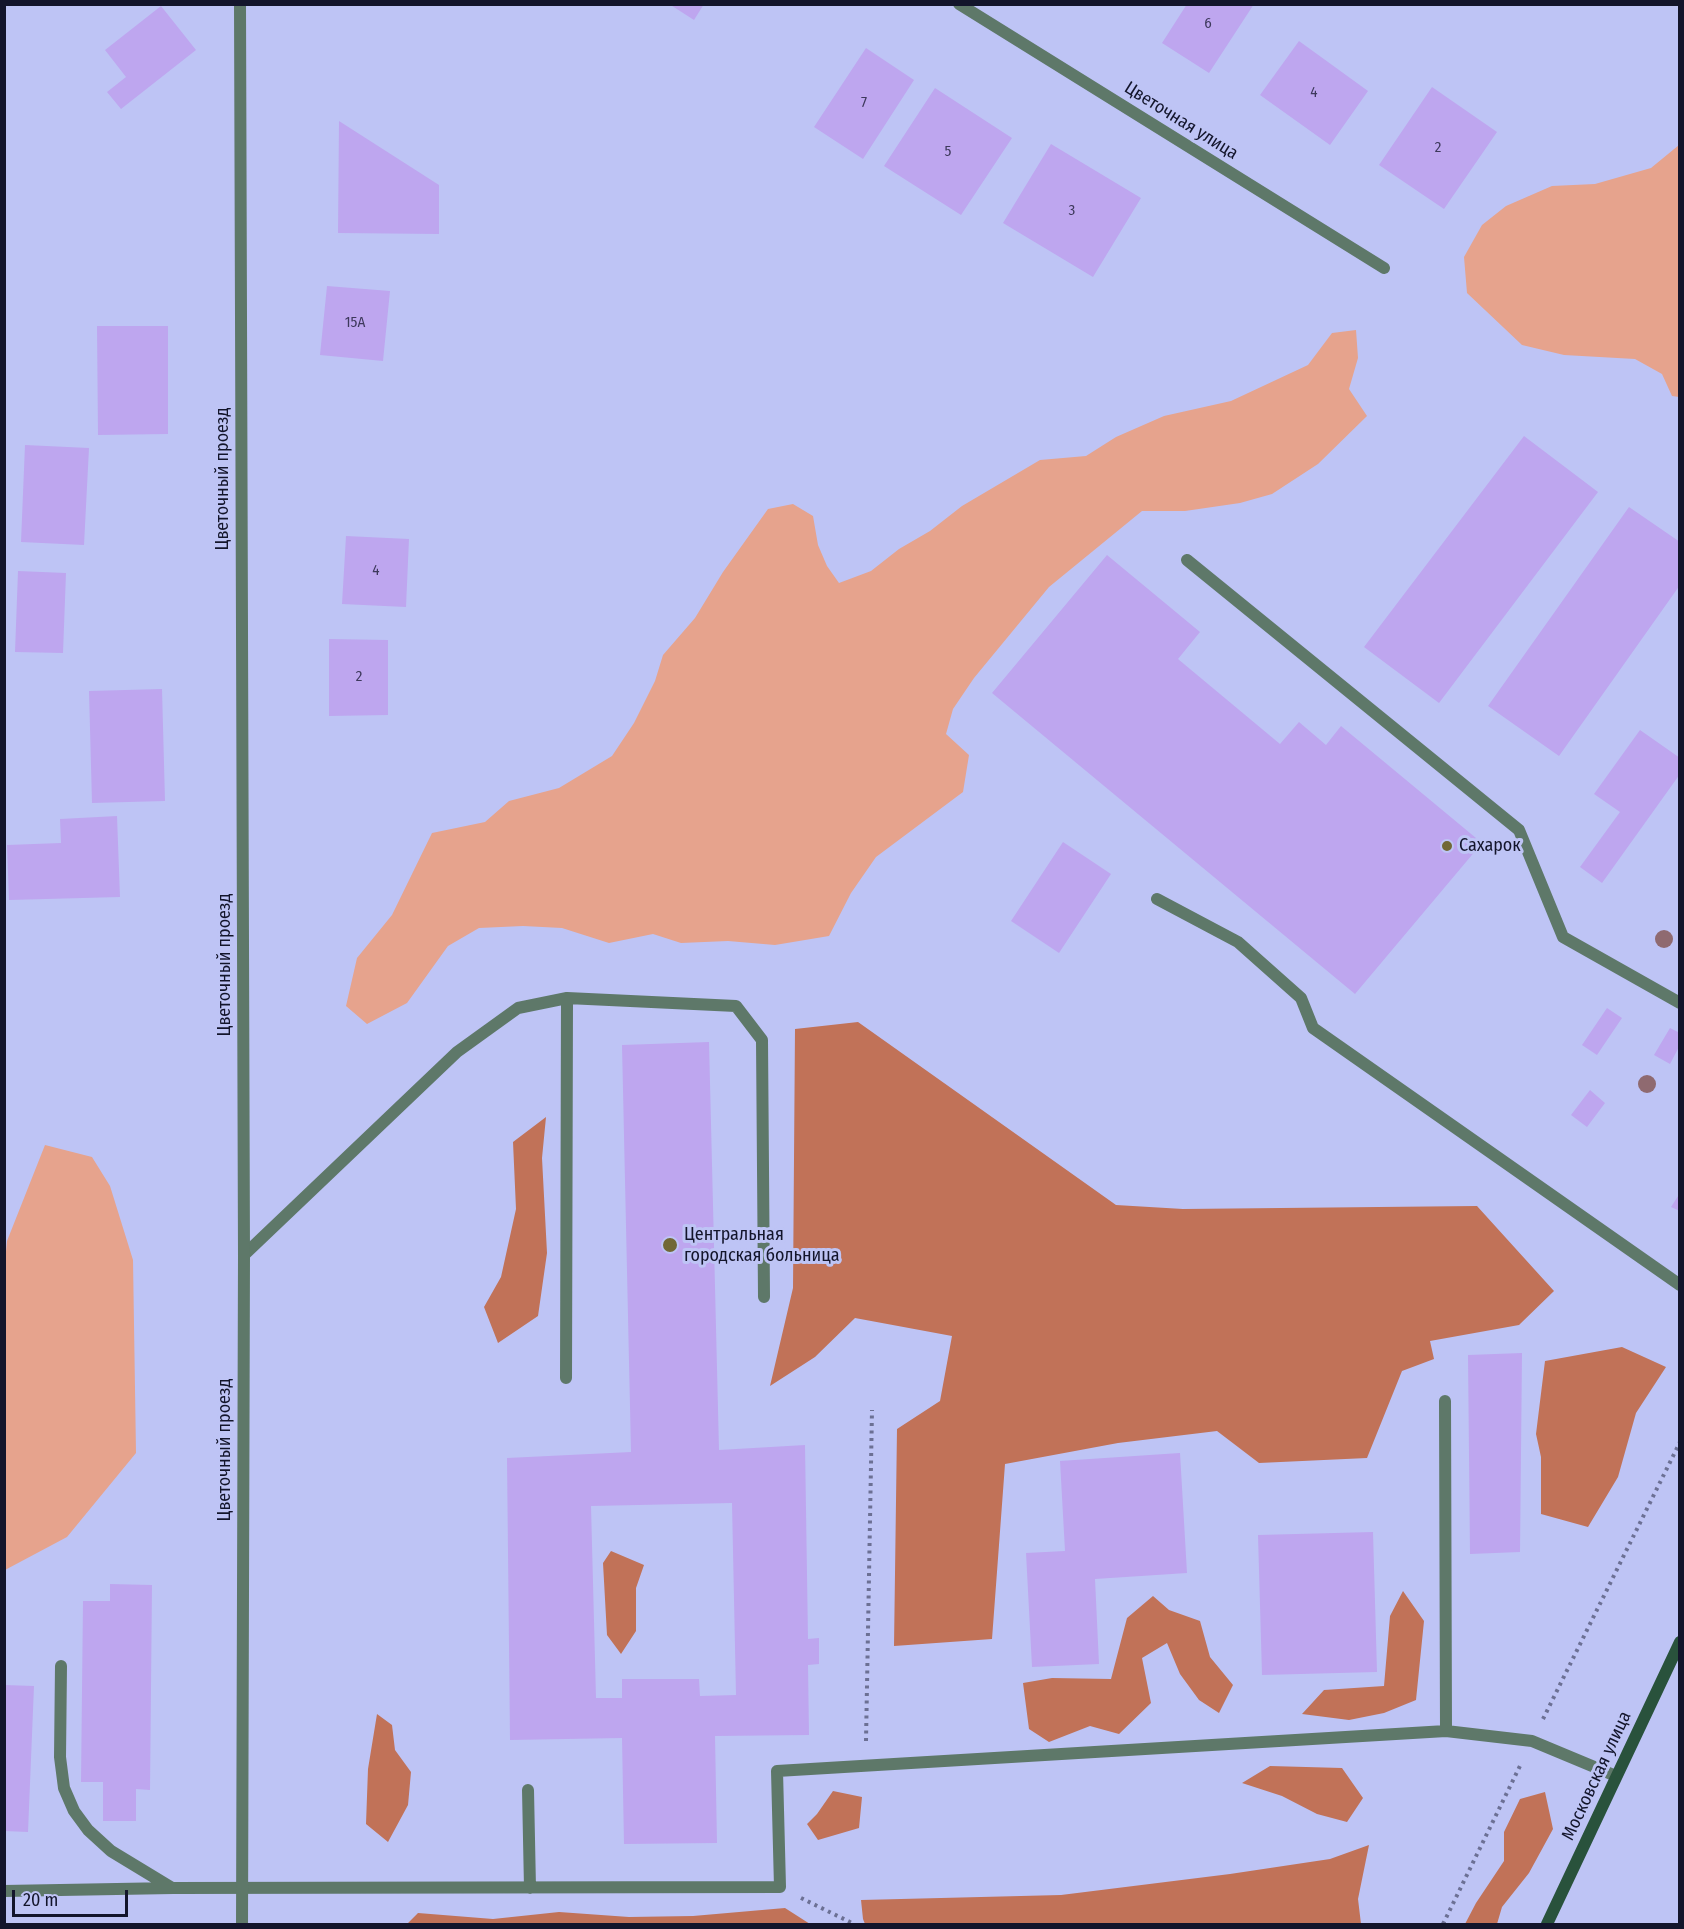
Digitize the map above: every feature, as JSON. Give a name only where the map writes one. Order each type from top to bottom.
[{"type":"street","name":"Цветочный проезд","points":[[240,4],[244,1255],[242,1924]]},
{"type":"street","name":"Цветочная улица","points":[[959,4],[1384,268]]},
{"type":"street","points":[[1187,560],[1519,830],[1563,937],[1680,1003]]},
{"type":"street","points":[[1157,899],[1238,942],[1301,998],[1313,1028],[1680,1285]]},
{"type":"street","points":[[566,1378],[567,998]]},
{"type":"street","points":[[244,1255],[457,1053],[518,1008],[567,998],[736,1006],[762,1040],[764,1297]]},
{"type":"street","points":[[1445,1401],[1446,1731]]},
{"type":"street","name":"Московская улица","points":[[1547,1924],[1680,1642]]},
{"type":"street","points":[[61,1666],[60,1757],[64,1788],[74,1811],[88,1830],[111,1851],[173,1888]]},
{"type":"street","points":[[4,1891],[173,1888],[780,1887],[777,1771],[1446,1731],[1532,1741],[1616,1776]]},
{"type":"street","points":[[528,1790],[530,1888]]},
{"type":"path","points":[[866,1766],[872,1410]]},
{"type":"path","points":[[1443,1924],[1680,1442]]},
{"type":"path","points":[[780,1887],[854,1924]]},
{"type":"shaded area","points":[[1679,145],[1679,397],[1672,396],[1662,374],[1635,359],[1564,355],[1522,345],[1467,293],[1464,257],[1482,225],[1506,206],[1552,186],[1595,184],[1651,168]]},
{"type":"shaded area","points":[[1356,330],[1358,358],[1349,389],[1367,416],[1318,464],[1272,494],[1240,503],[1185,511],[1142,511],[1049,587],[974,678],[953,709],[946,734],[969,755],[963,792],[876,857],[851,893],[829,936],[775,945],[728,941],[681,943],[653,934],[609,943],[562,928],[523,926],[479,928],[448,946],[407,1003],[367,1024],[346,1006],[357,958],[392,915],[432,833],[485,822],[509,801],[559,788],[612,756],[634,723],[655,681],[663,655],[695,618],[723,572],[768,509],[793,504],[813,516],[818,545],[827,566],[839,583],[871,571],[962,506],[1040,460],[1086,456],[1116,437],[1164,416],[1231,401],[1308,365],[1332,333]]},
{"type":"shaded area","points":[[858,1022],[1116,1205],[1183,1209],[1477,1206],[1554,1291],[1519,1325],[1430,1341],[1434,1359],[1402,1371],[1367,1458],[1259,1463],[1217,1431],[1118,1443],[1005,1464],[992,1639],[894,1646],[897,1429],[940,1401],[952,1336],[855,1318],[815,1357],[770,1386],[793,1288],[795,1029]]},
{"type":"shaded area","points":[[546,1117],[542,1158],[547,1253],[538,1316],[498,1343],[484,1307],[501,1277],[516,1209],[513,1142]]},
{"type":"shaded area","points":[[45,1145],[92,1157],[110,1186],[133,1260],[136,1453],[67,1537],[5,1570],[5,1262],[7,1241]]},
{"type":"shaded area","points":[[1622,1347],[1666,1367],[1636,1413],[1618,1477],[1588,1527],[1541,1514],[1541,1457],[1536,1434],[1545,1361]]},
{"type":"shaded area","points":[[611,1551],[644,1565],[636,1588],[636,1631],[621,1654],[607,1635],[603,1563]]},
{"type":"shaded area","points":[[1403,1591],[1424,1621],[1416,1700],[1384,1713],[1349,1720],[1302,1714],[1324,1690],[1384,1686],[1390,1616]]},
{"type":"shaded area","points":[[1153,1596],[1169,1610],[1200,1621],[1210,1657],[1233,1685],[1219,1713],[1199,1700],[1180,1674],[1167,1643],[1142,1658],[1151,1703],[1119,1734],[1090,1726],[1049,1742],[1029,1729],[1023,1683],[1052,1678],[1111,1679],[1127,1618]]},
{"type":"shaded area","points":[[377,1714],[392,1725],[395,1750],[411,1772],[408,1805],[388,1842],[366,1824],[368,1769]]},
{"type":"shaded area","points":[[1270,1766],[1342,1768],[1363,1798],[1347,1822],[1317,1814],[1282,1796],[1242,1783]]},
{"type":"shaded area","points":[[833,1791],[862,1797],[859,1828],[818,1840],[807,1824]]},
{"type":"shaded area","points":[[1545,1792],[1553,1829],[1529,1873],[1502,1907],[1497,1924],[1465,1924],[1504,1861],[1504,1832],[1520,1799]]},
{"type":"shaded area","points":[[1369,1845],[1358,1899],[1361,1924],[865,1924],[863,1919],[861,1900],[1061,1895],[1330,1859]]},
{"type":"shaded area","points":[[785,1908],[810,1924],[407,1924],[418,1913],[493,1919],[559,1912],[629,1917],[693,1916]]},
{"type":"building","points":[[669,4],[704,4],[694,20]]},
{"type":"building","points":[[1187,4],[1254,4],[1209,73],[1162,43]]},
{"type":"building","points":[[161,6],[196,50],[121,109],[107,92],[126,77],[105,50]]},
{"type":"building","points":[[1299,41],[1368,91],[1330,145],[1260,95]]},
{"type":"building","points":[[866,48],[914,80],[863,159],[814,127]]},
{"type":"building","points":[[1432,87],[1497,132],[1444,209],[1379,165]]},
{"type":"building","points":[[935,88],[1012,138],[961,215],[884,166]]},
{"type":"building","points":[[339,121],[439,185],[439,234],[338,233]]},
{"type":"building","points":[[1051,144],[1141,198],[1093,277],[1003,223]]},
{"type":"building","points":[[327,286],[390,291],[383,361],[320,355]]},
{"type":"building","points":[[97,326],[168,326],[168,434],[98,435]]},
{"type":"building","points":[[1524,436],[1598,492],[1439,703],[1364,647]]},
{"type":"building","points":[[25,445],[89,448],[84,545],[21,542]]},
{"type":"building","points":[[1629,507],[1680,542],[1680,585],[1559,756],[1488,706]]},
{"type":"building","points":[[346,536],[409,539],[406,607],[342,604]]},
{"type":"building","points":[[1107,555],[1200,632],[1178,659],[1280,744],[1299,722],[1326,745],[1341,726],[1482,843],[1355,994],[992,693]]},
{"type":"building","points":[[18,571],[66,573],[63,653],[15,652]]},
{"type":"building","points":[[329,639],[388,640],[388,715],[329,716]]},
{"type":"building","points":[[162,689],[165,801],[92,803],[89,691]]},
{"type":"building","points":[[1640,730],[1680,758],[1680,774],[1602,883],[1580,867],[1620,812],[1594,794]]},
{"type":"building","points":[[117,816],[120,897],[9,900],[7,845],[61,843],[60,819]]},
{"type":"building","points":[[1063,842],[1111,874],[1059,953],[1011,921]]},
{"type":"building","points":[[1607,1008],[1622,1018],[1597,1055],[1582,1045]]},
{"type":"building","points":[[1670,1028],[1680,1033],[1680,1045],[1670,1064],[1654,1055]]},
{"type":"building","name":"Центральная городская больница","points":[[709,1042],[719,1450],[805,1445],[808,1639],[819,1638],[819,1664],[808,1665],[809,1735],[715,1736],[717,1843],[624,1844],[622,1738],[510,1740],[507,1458],[631,1452],[622,1045]],"holes":[[[732,1503],[736,1695],[700,1696],[699,1679],[622,1679],[622,1698],[596,1698],[591,1506]]]},
{"type":"building","points":[[1590,1090],[1605,1103],[1587,1127],[1571,1115]]},
{"type":"building","points":[[1680,1193],[1680,1211],[1671,1207]]},
{"type":"building","points":[[1522,1353],[1520,1552],[1470,1554],[1468,1355]]},
{"type":"building","points":[[1180,1453],[1187,1573],[1095,1579],[1099,1664],[1032,1667],[1026,1553],[1065,1551],[1060,1461]]},
{"type":"building","points":[[1373,1532],[1377,1672],[1262,1675],[1258,1535]]},
{"type":"building","points":[[110,1584],[152,1585],[150,1790],[136,1789],[136,1821],[103,1821],[103,1782],[81,1782],[83,1601],[110,1601]]},
{"type":"building","points":[[4,1685],[34,1686],[28,1832],[4,1831]]},
{"type":"place","name":"Сахарок","points":[[1447,846]]},
{"type":"place","name":"Центральная городская больница","points":[[670,1245]]}]
